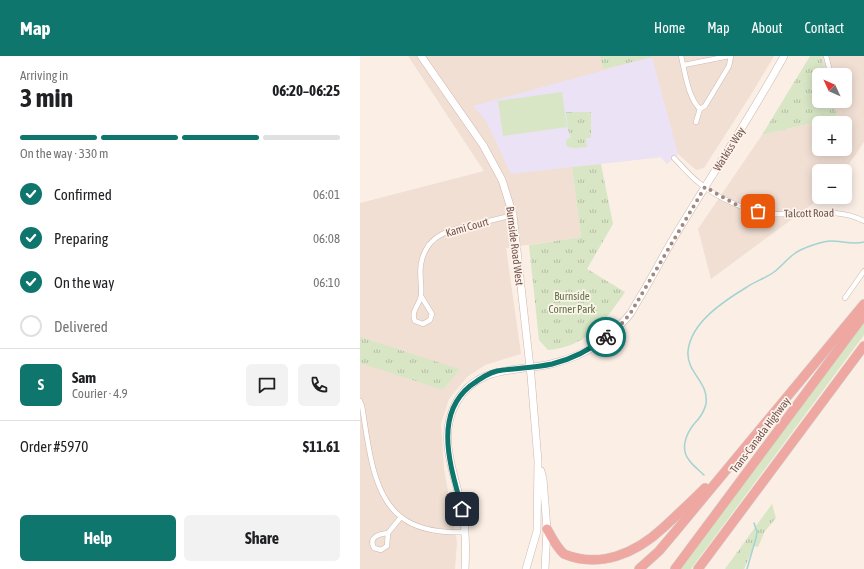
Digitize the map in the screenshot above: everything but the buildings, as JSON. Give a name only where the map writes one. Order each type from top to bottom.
[{"type":"highway","points":[[639,569],[663,546],[864,304]]},
{"type":"highway","name":"Trans-Canada Highway","points":[[675,569],[864,315]]},
{"type":"highway","points":[[698,569],[864,346]]},
{"type":"highway","points":[[547,529],[557,546],[564,554],[580,564],[590,566],[612,565],[623,560],[648,542],[744,448]]},
{"type":"street","name":"Burnside Road West","points":[[421,56],[483,145],[502,180],[513,216],[538,461],[537,531],[526,569]]},
{"type":"street","points":[[681,56],[688,86],[695,104],[700,109]]},
{"type":"street","points":[[684,65],[730,56],[729,66],[705,106],[700,109],[696,122]]},
{"type":"street","name":"Watkiss Way","points":[[465,569],[465,532],[462,509],[448,449],[448,428],[456,403],[466,389],[475,382],[494,372],[552,364],[582,353],[596,345],[616,330],[630,314],[705,187],[764,93],[784,56]]},
{"type":"street","points":[[826,56],[829,68]]},
{"type":"street","name":"Talcott Road","points":[[674,158],[698,182],[735,204],[773,214],[837,212],[858,217],[864,221]]},
{"type":"street","name":"Kami Court","points":[[421,296],[432,314],[428,322],[423,324],[415,321],[413,315],[421,296],[420,264],[425,251],[434,239],[443,233],[452,230],[513,216]]},
{"type":"street","points":[[845,298],[864,272]]},
{"type":"street","points":[[360,401],[374,470],[380,488],[390,505],[401,517],[430,530],[465,532]]},
{"type":"street","name":"Burnside Road West","points":[[538,461],[543,478],[547,529],[545,569]]},
{"type":"street","points":[[388,533],[401,517]]},
{"type":"shaded area","points":[[408,56],[774,56],[704,168],[696,170],[678,154],[667,164],[661,157],[572,167],[581,237],[506,248],[521,354],[485,365],[467,377],[449,399],[441,424],[444,469],[457,542],[455,569],[360,569],[360,203],[484,171]]},
{"type":"shaded area","points":[[821,56],[864,56],[864,142],[849,164],[812,164],[813,204],[711,279],[698,229],[762,135],[812,123],[812,156],[852,156],[852,116],[837,116],[835,108],[852,108],[852,68],[824,68]]},
{"type":"shaded area","points":[[652,57],[678,154],[667,164],[661,157],[511,174],[486,121],[473,106]]},
{"type":"green space","points":[[600,56],[652,56],[652,57],[603,69]]},
{"type":"green space","points":[[810,56],[821,56],[824,68],[812,68],[812,108],[835,108],[837,116],[812,116],[812,123],[762,135]]},
{"type":"green space","points":[[562,92],[567,127],[503,136],[498,101]]},
{"type":"green space","points":[[566,112],[591,112],[591,138],[586,138],[587,147],[573,148],[566,145],[566,140],[571,137],[568,130]]},
{"type":"green space","name":"Burnside Corner Park","points":[[601,164],[613,224],[587,269],[625,292],[610,313],[594,331],[574,344],[548,350],[539,340],[529,245],[581,237],[572,167]]},
{"type":"green space","points":[[864,322],[864,335],[691,569],[681,569]]},
{"type":"green space","points":[[360,337],[460,369],[443,390],[360,363]]},
{"type":"green space","points":[[772,504],[776,518],[765,531],[758,547],[754,546],[744,569],[725,569]]},
{"type":"waterway","points":[[704,475],[689,460],[685,451],[685,442],[689,432],[702,415],[706,404],[704,389],[688,359],[690,340],[695,331],[710,313],[728,299],[771,274],[791,256],[801,250],[827,241],[856,243],[864,242]]},
{"type":"waterway","points":[[747,569],[757,532],[754,523]]},
{"type":"way so far","points":[[606,337],[616,330],[630,314],[679,228],[705,187],[735,204],[758,211]]},
{"type":"route","points":[[462,509],[454,479],[448,449],[447,435],[452,412],[456,403],[466,389],[475,382],[494,372],[560,362],[582,353],[606,337]]}]
